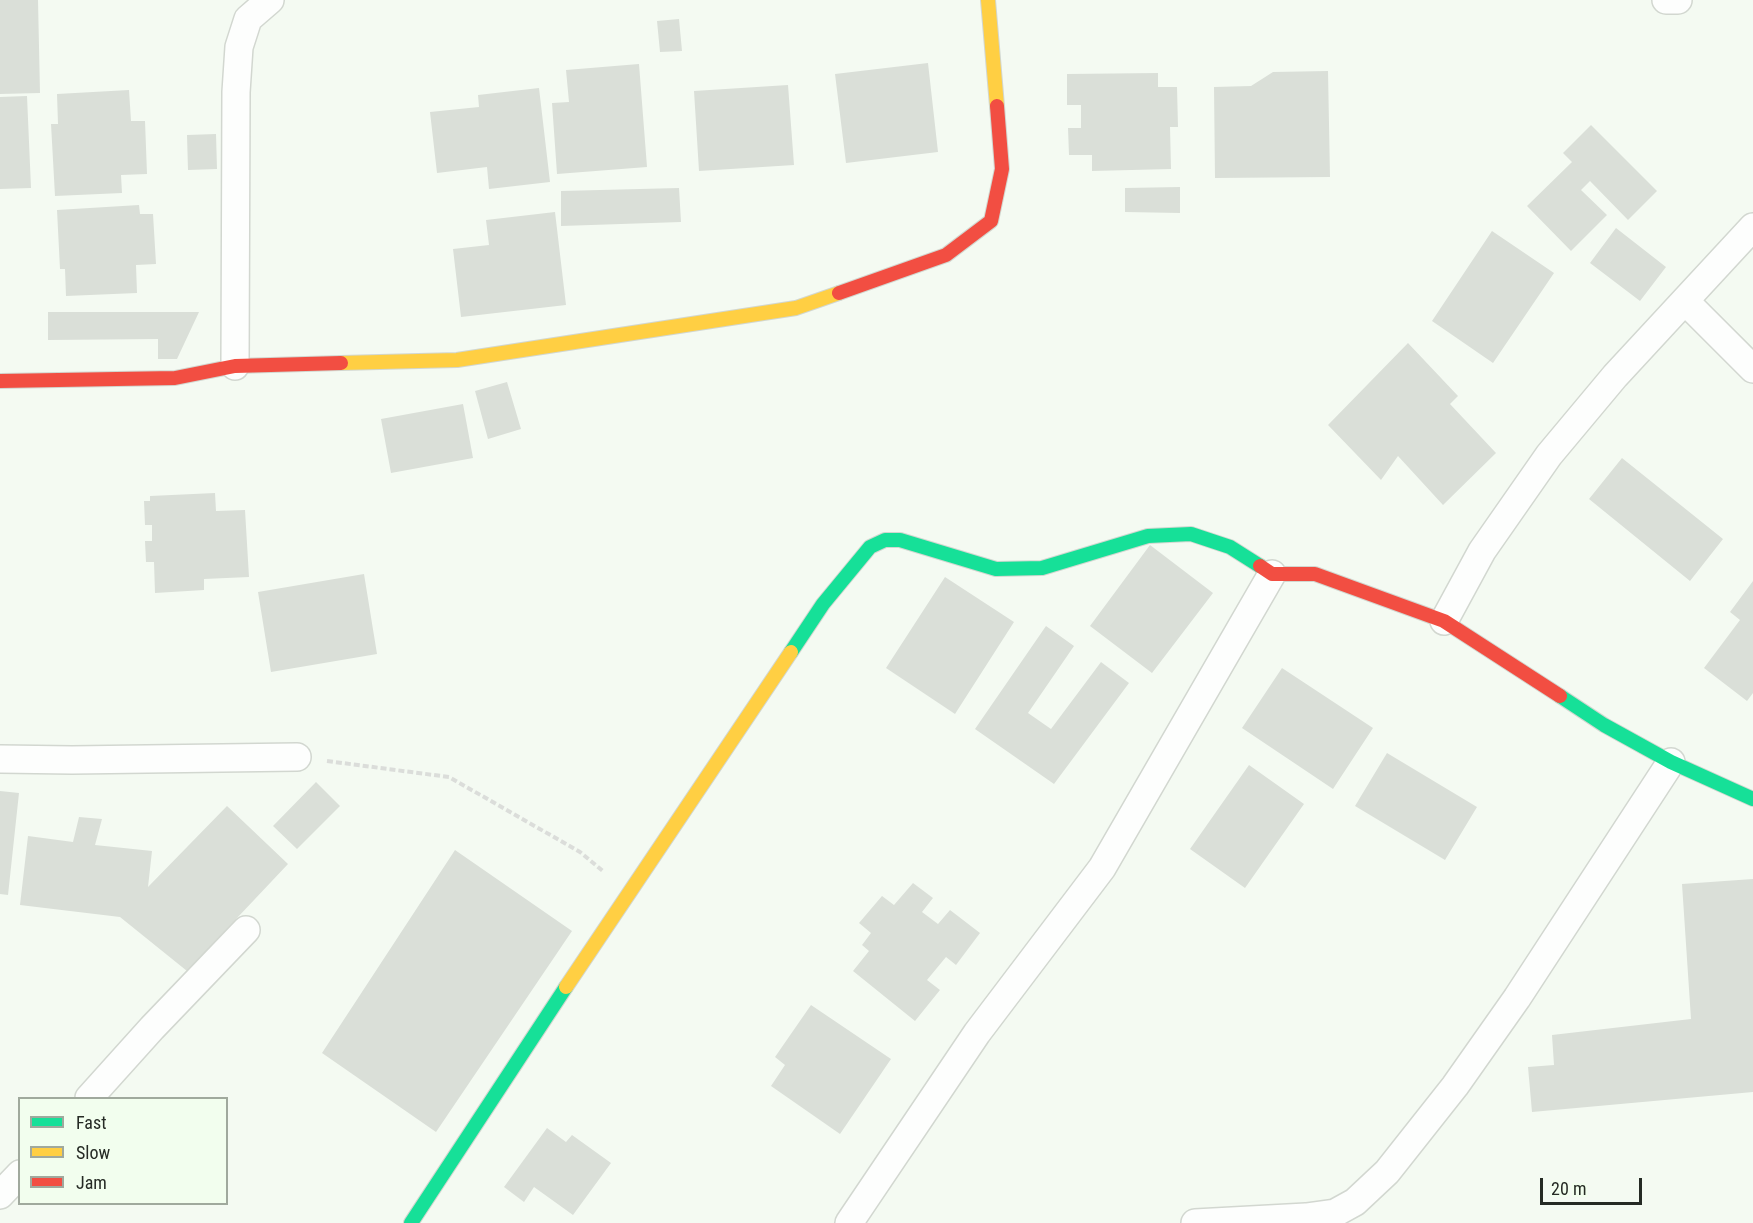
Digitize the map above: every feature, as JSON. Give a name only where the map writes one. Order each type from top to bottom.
[{"type":"street","points":[[235,366],[236,92],[239,47],[248,18],[270,0]]},
{"type":"street","points":[[0,381],[174,378],[235,366],[265,367],[457,360],[796,308],[946,255],[991,221],[1002,169],[988,0]]},
{"type":"street","points":[[1665,0],[1678,0]]},
{"type":"street","points":[[1444,621],[1482,551],[1549,455],[1615,376],[1753,227]]},
{"type":"street","points":[[1685,301],[1753,369]]},
{"type":"street","points":[[411,1223],[629,893],[824,604],[870,547],[885,540],[900,540],[996,569],[1042,568],[1148,536],[1191,534],[1230,547],[1272,574],[1315,574],[1444,621],[1604,725],[1671,762],[1753,799]]},
{"type":"street","points":[[849,1223],[977,1033],[1101,868],[1272,574]]},
{"type":"street","points":[[0,759],[297,757]]},
{"type":"street","points":[[1195,1223],[1306,1217],[1335,1213],[1355,1202],[1387,1172],[1455,1086],[1517,998],[1671,762]]},
{"type":"street","points":[[90,1097],[246,930]]},
{"type":"street","points":[[0,1195],[18,1176]]},
{"type":"path","points":[[297,757],[449,777],[580,852],[629,893]]},
{"type":"building","points":[[0,0],[38,0],[40,93],[0,94]]},
{"type":"building","points":[[679,19],[682,51],[660,52],[657,21]]},
{"type":"building","points":[[928,63],[938,152],[846,163],[835,74]]},
{"type":"building","points":[[639,64],[647,167],[557,174],[552,103],[569,102],[566,70]]},
{"type":"building","points":[[1328,71],[1330,177],[1215,178],[1214,87],[1251,86],[1273,72]]},
{"type":"building","points":[[1158,73],[1158,87],[1177,87],[1178,127],[1170,127],[1171,169],[1092,171],[1092,155],[1069,155],[1068,128],[1081,128],[1081,105],[1067,105],[1067,74]]},
{"type":"building","points":[[788,85],[794,165],[699,171],[694,91]]},
{"type":"building","points":[[539,88],[550,182],[489,189],[487,167],[437,173],[430,112],[479,107],[478,95]]},
{"type":"building","points":[[129,90],[131,121],[145,121],[147,174],[121,175],[122,193],[55,196],[51,124],[58,124],[57,94]]},
{"type":"building","points":[[27,96],[31,188],[0,189],[0,97]]},
{"type":"building","points":[[1591,125],[1657,191],[1628,220],[1590,181],[1581,190],[1607,215],[1571,251],[1527,206],[1572,162],[1563,153]]},
{"type":"building","points":[[216,134],[217,169],[188,170],[187,135]]},
{"type":"building","points":[[1180,187],[1180,213],[1125,212],[1125,188]]},
{"type":"building","points":[[679,188],[681,222],[561,226],[561,191]]},
{"type":"building","points":[[139,205],[140,214],[153,214],[156,264],[136,265],[137,293],[66,296],[65,269],[60,269],[57,210]]},
{"type":"building","points":[[555,212],[566,305],[461,317],[453,249],[489,245],[486,220]]},
{"type":"building","points":[[1616,228],[1666,267],[1640,301],[1590,263]]},
{"type":"building","points":[[1492,231],[1554,273],[1493,363],[1432,321]]},
{"type":"building","points":[[48,312],[199,312],[177,359],[158,359],[158,339],[48,340]]},
{"type":"building","points":[[1408,343],[1458,396],[1450,404],[1496,453],[1443,505],[1398,456],[1381,480],[1328,425]]},
{"type":"building","points":[[507,382],[521,429],[488,439],[475,391]]},
{"type":"building","points":[[463,404],[473,458],[391,473],[381,419]]},
{"type":"building","points":[[1622,458],[1723,539],[1690,581],[1589,499]]},
{"type":"building","points":[[215,493],[216,511],[245,510],[249,577],[204,579],[204,590],[155,593],[154,562],[146,562],[145,541],[152,541],[152,525],[145,525],[144,501],[150,501],[150,496]]},
{"type":"building","points":[[1150,545],[1213,593],[1152,673],[1090,626]]},
{"type":"building","points":[[364,574],[377,654],[271,672],[258,592]]},
{"type":"building","points":[[945,577],[1014,622],[955,714],[886,668]]},
{"type":"building","points":[[1753,581],[1753,693],[1747,701],[1704,668],[1740,620],[1730,612]]},
{"type":"building","points":[[1046,626],[1074,646],[1028,713],[1051,729],[1101,662],[1129,683],[1054,784],[975,729]]},
{"type":"building","points":[[1282,668],[1373,728],[1333,789],[1242,728]]},
{"type":"building","points":[[1387,753],[1477,807],[1445,860],[1355,806]]},
{"type":"building","points":[[1249,765],[1304,804],[1245,888],[1190,849]]},
{"type":"building","points":[[316,782],[340,806],[297,849],[273,826]]},
{"type":"building","points":[[0,791],[19,793],[8,895],[0,894]]},
{"type":"building","points":[[227,806],[288,864],[187,971],[120,917],[20,905],[28,836],[73,842],[79,817],[102,819],[95,845],[152,851],[148,887]]},
{"type":"building","points":[[455,850],[572,931],[436,1132],[322,1053]]},
{"type":"building","points":[[1753,879],[1753,1092],[1532,1112],[1528,1067],[1554,1065],[1552,1035],[1691,1019],[1682,884]]},
{"type":"building","points":[[913,883],[933,898],[922,912],[938,924],[950,910],[980,933],[956,965],[946,957],[927,980],[940,990],[915,1021],[853,971],[869,951],[862,945],[871,933],[859,923],[882,896],[894,905]]},
{"type":"building","points":[[811,1005],[891,1059],[840,1134],[771,1086],[785,1065],[775,1057]]},
{"type":"building","points":[[547,1128],[566,1142],[572,1135],[611,1163],[573,1215],[534,1187],[524,1202],[504,1187]]},
{"type":"traffic: fast","points":[[791,652],[823,604],[870,547],[885,540],[900,540],[996,569],[1042,568],[1148,536],[1191,534],[1230,547],[1260,566]]},
{"type":"traffic: fast","points":[[1560,696],[1604,725],[1671,762],[1753,799]]},
{"type":"traffic: fast","points":[[411,1223],[566,987]]},
{"type":"traffic: slow","points":[[988,0],[997,106]]},
{"type":"traffic: slow","points":[[341,363],[457,360],[796,308],[839,293]]},
{"type":"traffic: slow","points":[[566,987],[791,652]]},
{"type":"traffic: jam","points":[[839,293],[946,255],[991,221],[1002,169],[997,106]]},
{"type":"traffic: jam","points":[[0,381],[175,378],[235,366],[341,363]]},
{"type":"traffic: jam","points":[[1260,566],[1272,574],[1315,574],[1444,621],[1560,696]]}]
